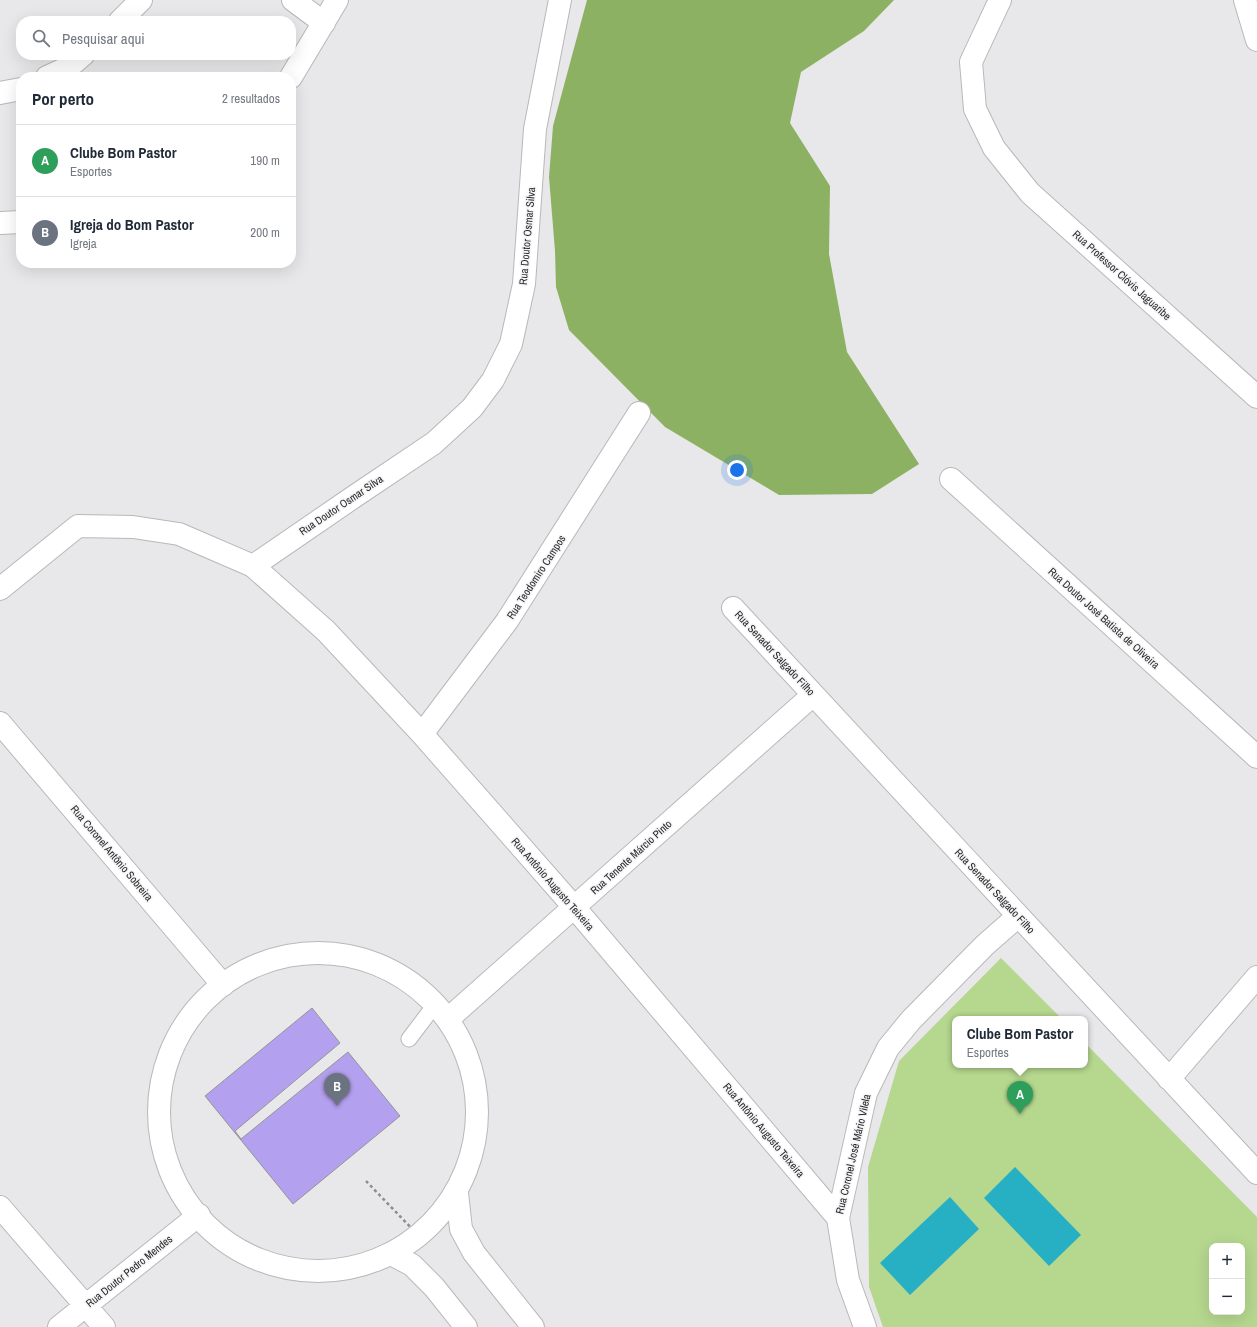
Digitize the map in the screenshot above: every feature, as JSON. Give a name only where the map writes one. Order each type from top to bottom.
[{"type":"street","points":[[125,16],[141,0]]},
{"type":"street","points":[[293,0],[324,22]]},
{"type":"street","points":[[294,72],[337,0]]},
{"type":"street","name":"Rua Doutor Osmar Silva","points":[[252,566],[434,443],[472,408],[493,380],[511,344],[524,284],[535,129],[560,0]]},
{"type":"street","name":"Rua Professor Clóvis Jaguaribe","points":[[1000,0],[971,62],[975,109],[994,148],[1030,193],[1257,397]]},
{"type":"street","points":[[1244,0],[1257,40]]},
{"type":"street","points":[[58,72],[68,67],[77,60]]},
{"type":"street","points":[[0,93],[16,90]]},
{"type":"street","points":[[0,223],[16,222]]},
{"type":"street","name":"Rua Teodomiro Campos","points":[[422,734],[507,621],[639,413]]},
{"type":"street","name":"Rua Doutor José Batista de Oliveira","points":[[950,479],[1257,757]]},
{"type":"street","name":"Rua Antônio Augusto Teixeira","points":[[0,588],[78,526],[133,527],[179,534],[252,566],[326,631],[422,734],[574,907],[838,1218]]},
{"type":"street","name":"Rua Senador Salgado Filho","points":[[733,608],[1257,1173]]},
{"type":"street","name":"Rua Tenente Márcio Pinto","points":[[441,1013],[574,907],[813,695]]},
{"type":"street","name":"Rua Coronel Antônio Sobreira","points":[[0,723],[223,985]]},
{"type":"street","name":"Rua Coronel José Mário Vilela","points":[[865,1327],[848,1280],[838,1218],[866,1093],[888,1048],[911,1020],[985,945],[1018,916]]},
{"type":"street","points":[[317,953],[340,954],[368,959],[390,968],[412,984],[441,1013],[469,1060],[478,1105],[474,1150],[457,1193],[430,1229],[393,1255],[345,1271],[296,1271],[248,1256],[199,1216],[186,1201],[165,1160],[160,1129],[159,1104],[170,1048],[201,1004],[223,985],[245,970],[268,961],[294,955],[317,953]]},
{"type":"street","points":[[1169,1079],[1257,978]]},
{"type":"street","points":[[457,1193],[461,1229],[474,1253],[533,1327]]},
{"type":"street","points":[[0,1207],[104,1327]]},
{"type":"street","name":"Rua Doutor Pedro Mendes","points":[[59,1327],[199,1216]]},
{"type":"street","points":[[393,1255],[412,1265],[434,1287],[466,1327]]},
{"type":"lane","points":[[409,1039],[441,1013]]},
{"type":"path","points":[[366,1182],[419,1236]]},
{"type":"green space","points":[[587,0],[894,0],[864,31],[801,72],[790,123],[830,186],[829,254],[847,352],[919,464],[872,494],[779,495],[665,427],[569,330],[556,287],[555,251],[549,177],[553,126]]},
{"type":"green space","points":[[1001,958],[1059,1016],[952,1016],[952,1068],[1088,1068],[1088,1046],[1257,1217],[1257,1327],[883,1327],[869,1287],[868,1167],[899,1061]]},
{"type":"water","points":[[1015,1167],[1081,1235],[1049,1266],[984,1198]]},
{"type":"water","points":[[950,1197],[979,1229],[910,1295],[880,1263]]},
{"type":"building","points":[[312,1008],[340,1043],[235,1131],[241,1139],[348,1052],[400,1116],[293,1204],[205,1096]]},
{"type":"place","name":"Igreja do Bom Pastor","points":[[337,1106]]},
{"type":"place","name":"Clube Bom Pastor","points":[[1020,1114]]}]
